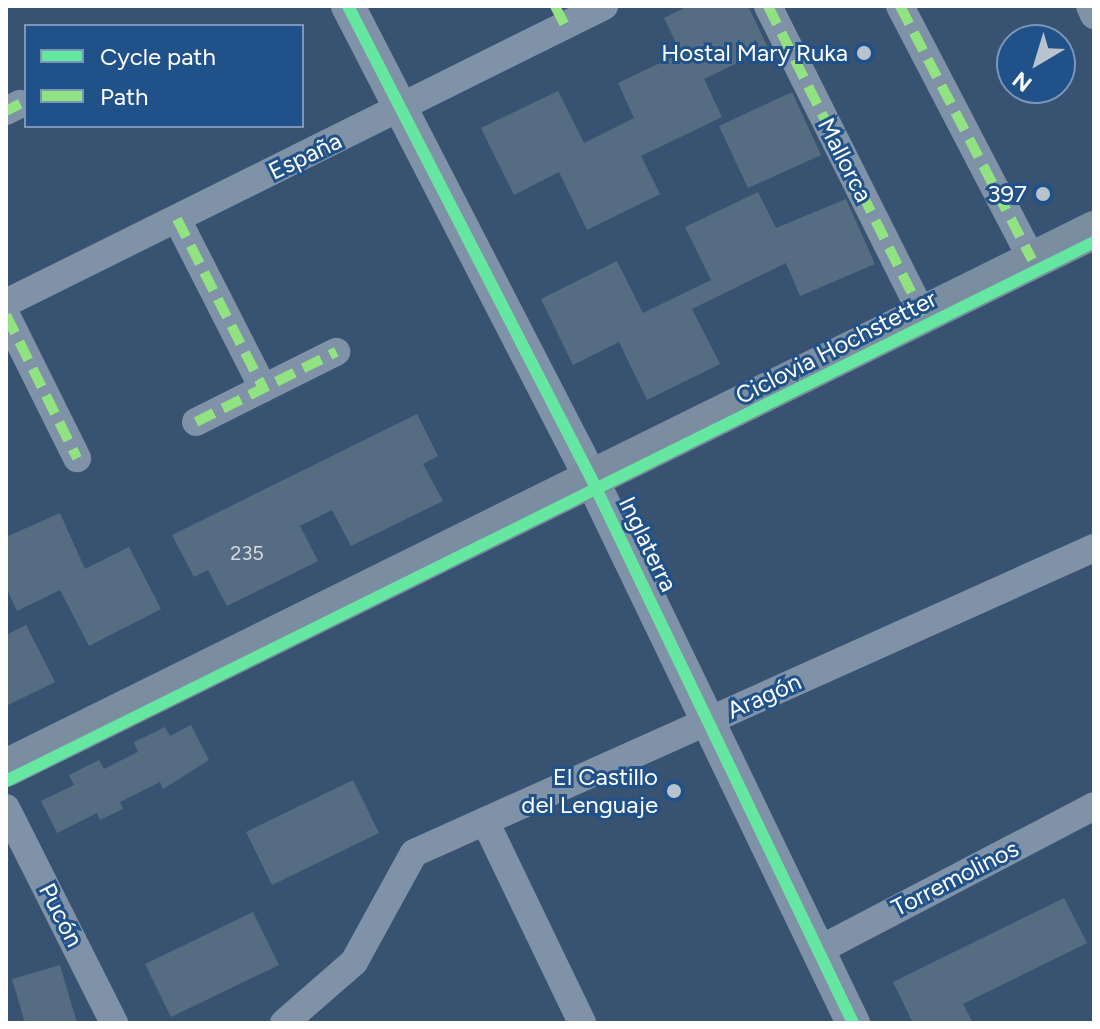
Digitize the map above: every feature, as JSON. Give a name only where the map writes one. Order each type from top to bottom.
[{"type":"main road","points":[[6,768],[1094,230]]},
{"type":"street","name":"Inglaterra","points":[[348,6],[591,478],[853,1023]]},
{"type":"street","name":"España","points":[[6,303],[401,109],[560,16],[604,6]]},
{"type":"street","name":"Mallorca","points":[[768,6],[923,315]]},
{"type":"street","points":[[900,6],[1032,260]]},
{"type":"street","points":[[1090,6],[1094,15]]},
{"type":"street","points":[[177,219],[263,388]]},
{"type":"street","points":[[6,315],[77,458]]},
{"type":"street","points":[[196,422],[336,352]]},
{"type":"street","name":"Aragón","points":[[284,1023],[354,962],[414,853],[1094,548]]},
{"type":"street","name":"Torremolinos","points":[[817,951],[1094,806]]},
{"type":"street","name":"Pucón","points":[[6,808],[114,1023]]},
{"type":"street","points":[[485,821],[582,1023]]},
{"type":"building","points":[[688,6],[748,6],[768,48],[704,79],[722,117],[641,156],[660,194],[587,230],[559,172],[514,195],[481,128],[558,91],[584,143],[634,118],[618,83],[681,53],[664,18]]},
{"type":"building","points":[[792,92],[821,155],[748,188],[719,126]]},
{"type":"building","points":[[758,192],[776,228],[846,199],[875,264],[800,296],[786,263],[692,309],[720,364],[647,400],[619,342],[573,365],[541,299],[617,261],[643,313],[711,280],[685,227]]},
{"type":"building","points":[[417,414],[438,456],[423,464],[443,501],[351,546],[332,510],[300,526],[318,561],[227,606],[208,570],[194,577],[172,535]]},
{"type":"building","points":[[60,513],[85,569],[129,547],[161,609],[89,646],[60,590],[17,611],[6,587],[6,537]]},
{"type":"building","points":[[26,625],[55,682],[6,706],[6,635]]},
{"type":"building","points":[[191,725],[209,760],[163,789],[160,782],[120,802],[123,809],[100,820],[97,813],[57,833],[41,801],[74,785],[69,775],[99,760],[104,769],[138,752],[134,742],[165,727],[170,736]]},
{"type":"building","points":[[353,780],[379,833],[272,885],[246,832]]},
{"type":"building","points":[[1064,898],[1087,943],[963,1004],[973,1023],[913,1023],[893,982]]},
{"type":"building","points":[[253,912],[279,965],[171,1017],[145,964]]},
{"type":"building","points":[[60,965],[77,1023],[25,1023],[12,979]]},
{"type":"marked path","points":[[555,6],[565,26]]},
{"type":"marked path","points":[[768,6],[923,315]]},
{"type":"marked path","points":[[900,6],[1032,260]]},
{"type":"marked path","points":[[6,111],[20,104]]},
{"type":"marked path","points":[[177,219],[263,388]]},
{"type":"marked path","points":[[6,315],[77,458]]},
{"type":"marked path","points":[[196,422],[336,352]]},
{"type":"cycle path","points":[[348,6],[591,478],[853,1023]]},
{"type":"cycle path","name":"Ciclovia Hochstetter","points":[[6,781],[1094,242]]},
{"type":"place","name":"Hostal Mary Ruka","points":[[864,53]]},
{"type":"place","name":"397","points":[[1043,194]]},
{"type":"place","name":"El Castillo del Lenguaje","points":[[674,791]]}]
